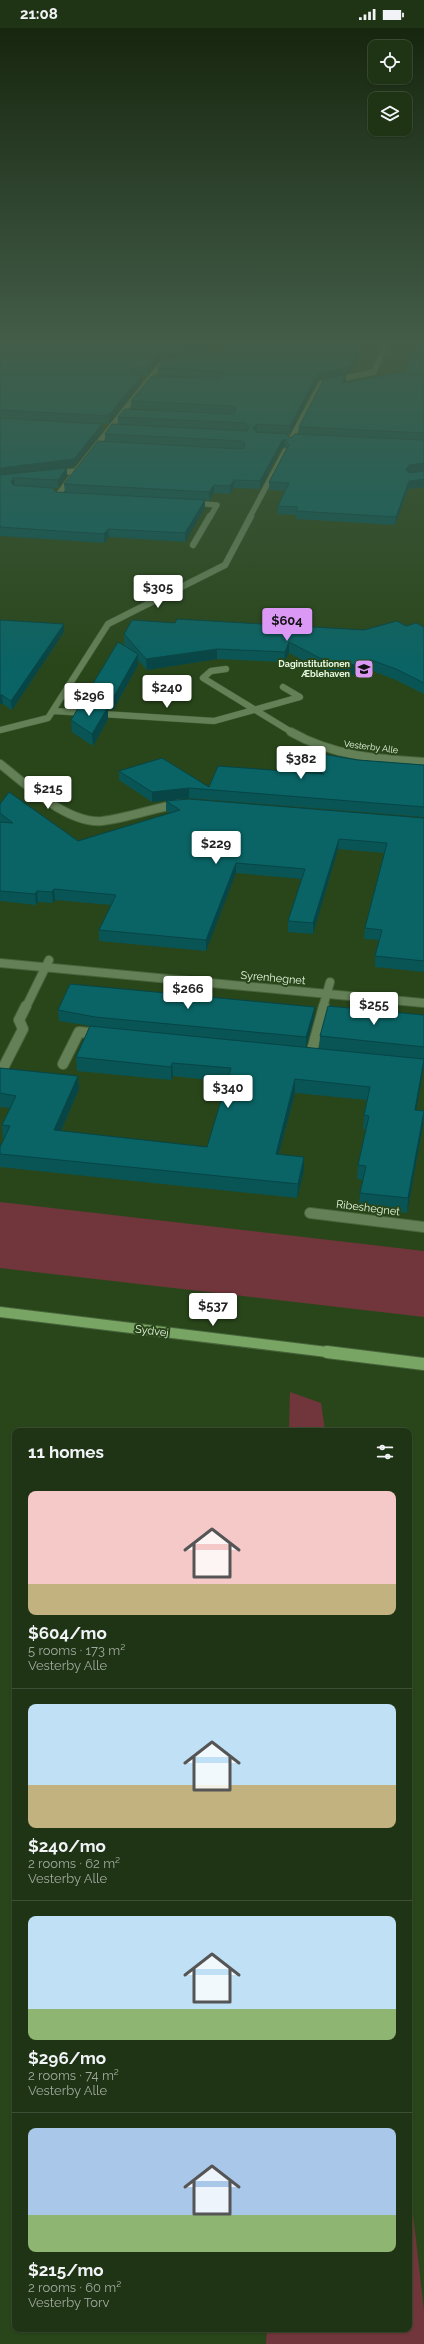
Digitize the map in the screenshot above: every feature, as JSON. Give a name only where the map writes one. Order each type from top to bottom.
[{"type":"main road","name":"Sydvej","points":[[0,1312],[424,1364]]},
{"type":"street","points":[[72,497],[57,496],[91,453]]},
{"type":"street","points":[[0,730],[48,718],[54,711],[108,624],[224,565],[284,453]]},
{"type":"street","points":[[46,474],[76,471]]},
{"type":"street","points":[[52,492],[59,492]]},
{"type":"street","points":[[184,503],[217,505],[193,545]]},
{"type":"street","name":"Vesterby Alle","points":[[226,669],[213,670],[203,678],[310,743],[340,753],[370,758],[424,762]]},
{"type":"street","points":[[54,711],[214,721],[300,697],[283,687]]},
{"type":"street","points":[[0,764],[67,812],[88,822],[108,820],[158,806],[189,803]]},
{"type":"street","name":"Syrenhegnet","points":[[0,963],[47,963],[326,994],[424,1003]]},
{"type":"street","points":[[2,1071],[23,1029],[19,1020],[47,963]]},
{"type":"street","points":[[298,1053],[314,1054],[326,994],[330,982]]},
{"type":"street","points":[[63,1064],[79,1032],[110,1035]]},
{"type":"street","name":"Ribeshegnet","points":[[310,1213],[424,1227]]},
{"type":"shaded area","points":[[0,1202],[424,1251],[424,1317],[0,1268]]},
{"type":"shaded area","points":[[290,1392],[321,1403],[325,1428],[289,1428]]},
{"type":"shaded area","points":[[412,2205],[424,2311],[424,2344],[266,2344],[267,2332],[412,2332]]},
{"type":"building","points":[[0,453],[79,453],[74,459],[0,468]]},
{"type":"building","points":[[88,453],[275,453],[260,481],[234,480],[230,486],[214,485],[209,492],[64,484]]},
{"type":"building","points":[[285,453],[424,453],[424,463],[409,465],[406,470],[410,473],[424,471],[424,479],[409,481],[396,517],[296,511],[298,507],[278,506],[289,483],[269,482]]},
{"type":"building","points":[[67,468],[58,480],[14,478],[11,481],[13,485],[53,488],[56,492],[205,500],[185,533],[108,529],[104,534],[0,527],[0,475]]},
{"type":"building","points":[[177,619],[364,630],[397,621],[406,626],[416,623],[424,627],[424,683],[396,669],[371,660],[339,668],[289,642],[285,652],[217,649],[146,659],[124,634],[132,620],[175,623]]},
{"type":"building","points":[[0,620],[64,624],[11,701],[0,695]]},
{"type":"building","points":[[118,642],[138,654],[113,698],[85,697]]},
{"type":"building","points":[[80,705],[108,707],[92,734],[71,720]]},
{"type":"building","points":[[281,747],[358,760],[424,765],[424,807],[189,788],[152,792],[119,771],[162,758],[209,787],[218,766],[324,774],[280,749]]},
{"type":"building","points":[[9,792],[78,841],[180,810],[166,801],[189,799],[424,818],[424,961],[375,956],[382,930],[365,928],[387,843],[339,839],[313,923],[288,921],[305,869],[236,863],[206,940],[99,930],[116,895],[54,889],[52,892],[37,891],[35,894],[0,891],[0,822],[13,823],[0,813],[0,804]]},
{"type":"building","points":[[70,984],[315,1007],[306,1037],[95,1017],[58,1010]]},
{"type":"building","points":[[328,1006],[424,1015],[424,1047],[320,1036]]},
{"type":"building","points":[[90,1026],[424,1059],[415,1110],[424,1111],[408,1198],[360,1193],[366,1166],[358,1165],[369,1116],[364,1115],[370,1087],[295,1079],[276,1154],[304,1157],[298,1184],[0,1154],[0,1147],[10,1126],[2,1125],[16,1096],[0,1093],[0,1068],[78,1076],[54,1130],[207,1147],[231,1068],[172,1063],[171,1067],[76,1057]]},
{"type":"place","name":"Daginstitutionen Æblehaven","points":[[364,669]]}]
